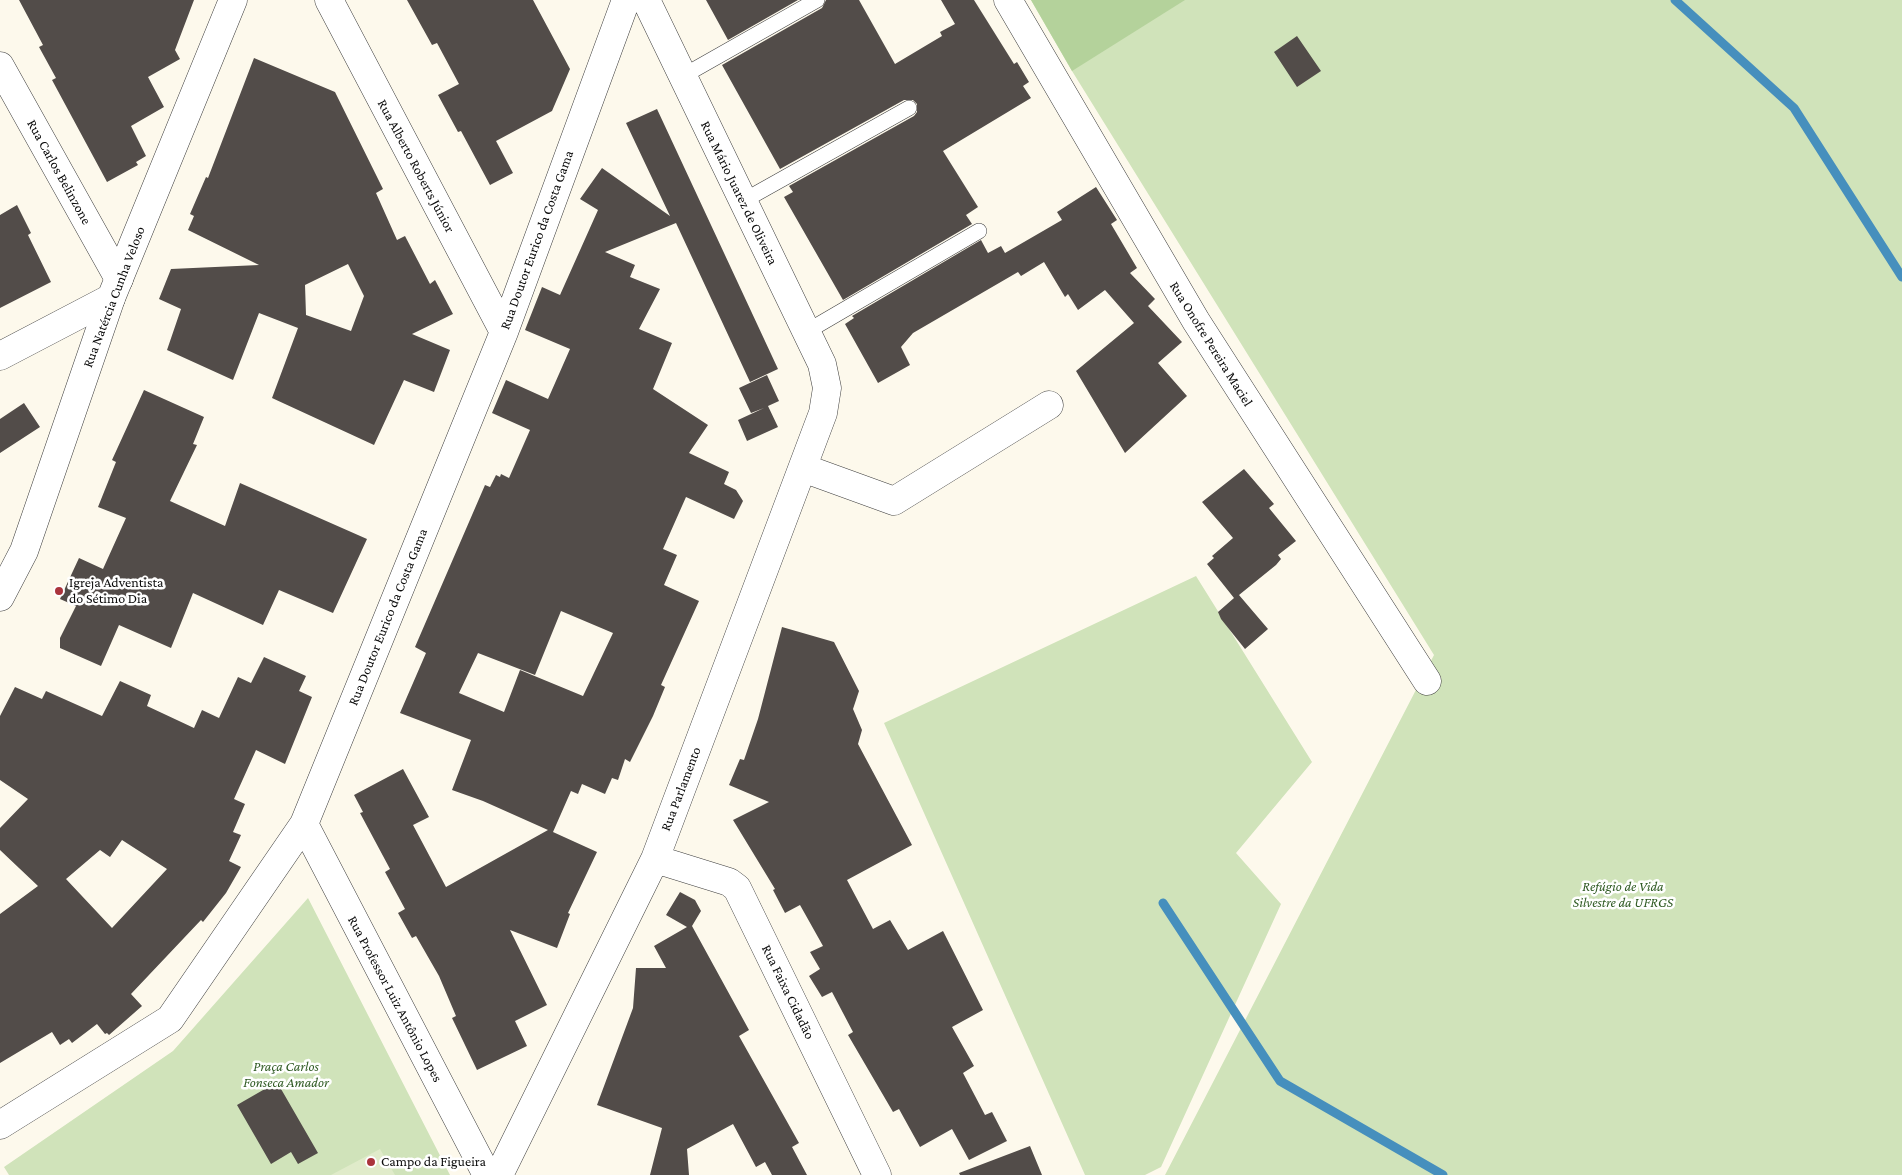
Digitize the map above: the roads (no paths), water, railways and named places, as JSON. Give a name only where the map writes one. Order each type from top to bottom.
[{"type":"street","name":"Rua Natércia Cunha Veloso","points":[[0,596],[24,551],[115,289],[234,0]]},
{"type":"street","name":"Rua Alberto Roberts Júnior","points":[[329,0],[504,332]]},
{"type":"street","name":"Rua Doutor Eurico da Costa Gama","points":[[0,1125],[170,1020],[304,824],[504,332],[626,0]]},
{"type":"street","name":"Rua Mário Juarez de Oliveira","points":[[646,0],[822,364],[828,388]]},
{"type":"street","name":"Rua Onofre Pereira Maciel","points":[[1008,0],[1196,321],[1427,681]]},
{"type":"street","name":"Rua Carlos Belinzone","points":[[0,66],[115,289]]},
{"type":"street","points":[[0,356],[115,289]]},
{"type":"street","name":"Rua Parlamento","points":[[499,1175],[655,859],[824,413],[828,388]]},
{"type":"street","points":[[803,468],[894,501],[1049,405]]},
{"type":"street","name":"Rua Professor Luiz Antônio Lopes","points":[[304,824],[487,1175]]},
{"type":"street","name":"Rua Faixa Cidadão","points":[[655,859],[728,882],[737,888],[877,1175]]},
{"type":"lane","points":[[683,76],[817,0]]},
{"type":"lane","points":[[743,201],[909,108]]},
{"type":"lane","points":[[806,332],[979,231]]},
{"type":"waterway","points":[[1675,0],[1794,108],[1902,277]]},
{"type":"waterway","points":[[1163,903],[1280,1081],[1443,1175]]},
{"type":"place","name":"Igreja Adventista do Sétimo Dia","points":[[59,591]]},
{"type":"place","name":"Campo da Figueira","points":[[371,1162]]},
{"type":"park label","name":"Refúgio de Vida Silvestre da UFRGS","points":[[1623,896]]},
{"type":"park label","name":"Praça Carlos Fonseca Amador","points":[[286,1076]]}]
